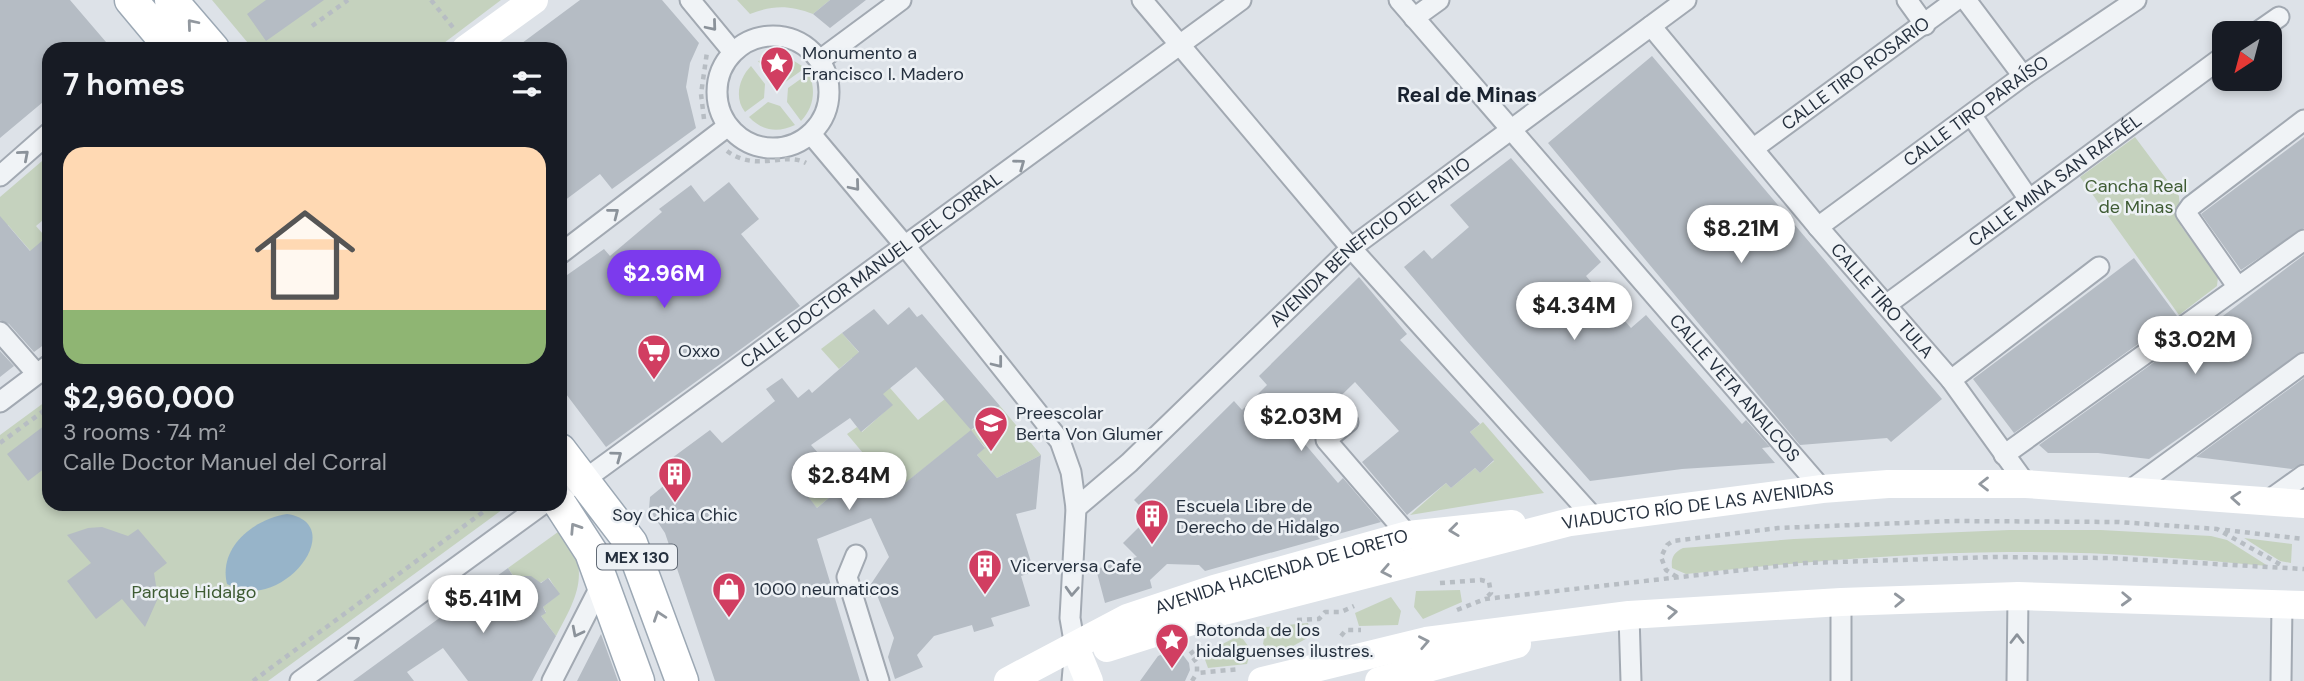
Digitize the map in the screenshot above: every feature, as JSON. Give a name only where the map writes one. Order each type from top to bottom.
[{"type":"main road","points":[[131,0],[158,42]]},
{"type":"main road","points":[[171,0],[207,42]]},
{"type":"main road","points":[[461,40],[534,0]]},
{"type":"main road","name":"VIADUCTO RÍO DE LAS AVENIDAS","points":[[1107,648],[1224,611],[1583,521],[1822,489],[1888,484],[2026,484],[2304,504]]},
{"type":"main road","name":"MEX 130","points":[[572,486],[631,543],[682,681]]},
{"type":"main road","name":"MEX 130","points":[[565,511],[591,552],[638,681]]},
{"type":"main road","name":"AVENIDA HACIENDA DE LORETO","points":[[1008,681],[1127,618],[1213,589],[1408,535],[1499,525],[1583,521]]},
{"type":"main road","points":[[1253,675],[1426,641],[1617,617],[1841,602],[2018,596],[2293,605]]},
{"type":"main road","points":[[1379,681],[1437,674],[1617,617]]},
{"type":"main road","points":[[1075,647],[1088,681]]},
{"type":"street","points":[[690,0],[733,52]]},
{"type":"street","points":[[820,60],[901,0]]},
{"type":"street","points":[[1142,0],[1583,521]]},
{"type":"street","name":"CALLE DOCTOR MANUEL DEL CORRAL","points":[[572,486],[906,247],[1241,0]]},
{"type":"street","name":"CALLE VETA ANALCOS","points":[[1399,0],[1822,489]]},
{"type":"street","points":[[1414,18],[1439,0]]},
{"type":"street","name":"AVENIDA BENEFICIO DEL PATIO","points":[[1076,508],[1129,463],[1351,248],[1508,129],[1686,0]]},
{"type":"street","points":[[1907,0],[1926,25]]},
{"type":"street","name":"CALLE TIRO ROSARIO","points":[[1754,148],[1926,25],[1956,0]]},
{"type":"street","points":[[1966,0],[2023,76]]},
{"type":"street","name":"CALLE TIRO PARAÍSO","points":[[1818,228],[2023,76],[2136,0]]},
{"type":"street","points":[[2273,21],[2279,17]]},
{"type":"street","name":"CALLE TIRO TULA","points":[[1651,26],[1818,228],[1951,380],[2026,484]]},
{"type":"street","points":[[778,36],[794,39],[820,60],[827,74],[828,107],[811,134],[798,143],[768,148],[753,145],[728,126],[718,104],[718,80],[733,52],[754,39],[778,36]]},
{"type":"street","name":"CALLE MINA SAN RAFAÉL","points":[[1886,305],[2212,65]]},
{"type":"street","points":[[1972,116],[2028,198]]},
{"type":"street","points":[[2237,286],[2186,213],[2191,206],[2304,120]]},
{"type":"street","points":[[567,249],[728,126]]},
{"type":"street","points":[[811,134],[906,247],[1060,441],[1071,472],[1076,508],[1070,618],[1075,647],[1072,681]]},
{"type":"street","points":[[0,176],[42,139]]},
{"type":"street","points":[[2004,455],[2304,240]]},
{"type":"street","points":[[1951,380],[2099,267]]},
{"type":"street","points":[[0,332],[42,369]]},
{"type":"street","points":[[2129,491],[2304,363]]},
{"type":"street","points":[[0,402],[42,371]]},
{"type":"street","points":[[1348,422],[1326,440],[1408,535]]},
{"type":"street","points":[[2269,500],[2304,475]]},
{"type":"street","points":[[300,681],[533,511]]},
{"type":"street","points":[[856,555],[847,578],[879,681]]},
{"type":"street","points":[[552,681],[602,583]]},
{"type":"street","points":[[2017,681],[2018,596]]},
{"type":"street","points":[[1841,602],[1841,681]]},
{"type":"street","points":[[2281,681],[2293,605]]},
{"type":"street","points":[[1617,617],[1631,681]]},
{"type":"path","points":[[312,26],[348,0]]},
{"type":"path","points":[[431,0],[461,40]]},
{"type":"path","points":[[0,443],[42,412]]},
{"type":"path","points":[[253,681],[484,511]]},
{"type":"path","points":[[1679,578],[1662,564],[1663,550],[1673,541],[1778,528],[2044,520],[2217,529],[2304,539]]},
{"type":"path","points":[[2217,529],[2287,568]]},
{"type":"path","points":[[1451,612],[1485,599],[1805,563],[1994,556],[2108,558],[2304,569]]},
{"type":"path","points":[[1427,585],[1480,580],[1489,582],[1491,593],[1485,599]]},
{"type":"path","points":[[1284,621],[1319,619],[1325,612],[1340,612],[1358,604]]},
{"type":"path","points":[[1331,639],[1340,637],[1346,630],[1374,629]]},
{"type":"path","points":[[1192,681],[1197,673],[1197,663],[1190,654],[1213,640]]},
{"type":"path","points":[[1197,673],[1253,675]]},
{"type":"green space","points":[[212,0],[501,0],[445,42],[247,42]]},
{"type":"green space","points":[[737,0],[830,0],[813,14],[781,7],[750,14]]},
{"type":"green space","points":[[785,55],[805,68],[784,83],[772,80],[758,61]]},
{"type":"green space","points":[[751,66],[765,84],[764,98],[745,112],[740,101],[739,88],[743,76]]},
{"type":"green space","points":[[809,73],[813,86],[812,98],[809,110],[801,121],[787,102],[788,88]]},
{"type":"green space","points":[[768,102],[780,106],[795,125],[770,129],[749,117]]},
{"type":"green space","name":"Cancha Real de Minas","points":[[2135,137],[2179,196],[2181,226],[2218,277],[2217,286],[2179,315],[2080,177]]},
{"type":"green space","points":[[42,161],[42,221],[36,226],[42,233],[42,247],[33,254],[8,225],[0,231],[0,197]]},
{"type":"green space","points":[[842,333],[918,420],[945,399],[972,430],[1000,406],[1041,455],[997,478],[977,455],[985,447],[971,431],[895,491],[847,434],[857,427],[862,432],[892,405],[852,358],[839,369],[821,349]]},
{"type":"green space","name":"Parque Hidalgo","points":[[42,404],[42,511],[500,511],[268,681],[0,681],[0,435]]},
{"type":"green space","points":[[1483,422],[1544,493],[1410,515],[1446,483],[1451,488],[1475,468],[1480,473],[1494,461],[1470,432]]},
{"type":"green space","points":[[819,454],[844,485],[817,508],[791,477]]},
{"type":"green space","points":[[2009,530],[2101,530],[2211,536],[2227,540],[2268,566],[2138,556],[2008,552],[1887,556],[1686,574],[1672,568],[1673,556],[1683,548],[1794,539]]},
{"type":"green space","points":[[558,532],[574,551],[579,576],[575,596],[556,636],[541,616],[546,612],[543,607],[559,594],[549,578],[538,584],[528,576],[518,583],[508,568]]},
{"type":"green space","points":[[2244,538],[2292,544],[2291,563],[2280,561]]},
{"type":"green space","points":[[1460,590],[1462,602],[1423,619],[1414,607],[1416,591]]},
{"type":"green space","points":[[1391,597],[1401,611],[1398,625],[1359,626],[1355,613]]},
{"type":"green space","points":[[1308,623],[1311,636],[1275,656],[1263,644],[1266,627]]},
{"type":"green space","points":[[1240,635],[1251,650],[1247,664],[1208,668],[1203,654]]},
{"type":"water","points":[[287,514],[305,521],[312,534],[310,549],[301,565],[287,579],[268,588],[248,591],[227,584],[228,558],[241,537],[262,522]]},
{"type":"building","points":[[0,0],[70,0],[106,42],[42,42],[42,103],[0,138]]},
{"type":"building","points":[[266,0],[324,0],[266,41],[247,14]]},
{"type":"building","points":[[580,0],[662,0],[699,43],[690,63],[686,87],[696,128],[612,189],[600,174],[567,199],[567,42],[523,42]]},
{"type":"building","points":[[830,0],[866,0],[830,28],[813,14]]},
{"type":"building","points":[[1652,56],[1942,399],[1891,442],[1887,438],[1800,445],[1548,143]]},
{"type":"building","points":[[2304,137],[2304,228],[2241,270],[2201,214]]},
{"type":"building","points":[[1511,158],[1601,262],[1586,276],[1631,328],[1646,315],[1742,424],[1746,420],[1770,447],[1762,448],[1775,463],[1682,469],[1590,481],[1465,339],[1404,267],[1424,250],[1432,259],[1469,227],[1450,205]]},
{"type":"building","points":[[729,182],[759,219],[741,234],[800,306],[606,447],[567,395],[567,275],[604,249],[610,256],[662,212],[659,209],[691,185],[704,202]]},
{"type":"building","points":[[0,216],[30,251],[42,241],[42,346],[34,352],[9,324],[0,320]]},
{"type":"building","points":[[2304,255],[2304,351],[2149,459],[2098,453],[2048,453],[2039,445],[2192,335],[2194,338]]},
{"type":"building","points":[[2134,258],[2177,316],[2014,433],[1973,379]]},
{"type":"building","points":[[1359,277],[1407,334],[1400,340],[1480,424],[1470,432],[1494,460],[1480,473],[1475,468],[1451,488],[1446,483],[1407,515],[1362,462],[1399,431],[1355,382],[1299,437],[1338,483],[1343,478],[1381,522],[1205,571],[1199,565],[1167,564],[1150,580],[1152,588],[1105,603],[1096,569],[1137,557],[1123,543],[1150,516],[1134,500],[1234,401],[1242,410],[1267,385],[1259,376]]},
{"type":"building","points":[[909,307],[917,317],[922,314],[1000,406],[971,430],[985,448],[977,455],[997,478],[1041,455],[1036,509],[1016,514],[1031,562],[1027,563],[1030,573],[1021,576],[1030,606],[991,618],[994,626],[974,632],[972,625],[934,636],[917,655],[923,667],[895,679],[888,657],[894,638],[877,595],[866,598],[865,593],[889,557],[871,518],[817,539],[860,681],[715,681],[665,533],[649,509],[650,497],[682,471],[672,458],[710,430],[722,443],[775,401],[766,389],[782,378],[798,398],[809,389],[812,393],[859,352],[842,333],[874,309],[888,325]],"holes":[[[916,367],[971,430],[895,491],[889,484],[865,488],[855,476],[817,508],[792,476],[819,454],[811,445],[850,418],[861,432],[893,405],[883,394]]]},
{"type":"building","points":[[0,351],[14,366],[0,377]]},
{"type":"building","points":[[2304,378],[2304,463],[2292,469],[2196,457]]},
{"type":"building","points":[[42,427],[42,470],[28,481],[7,454]]},
{"type":"building","points":[[102,527],[128,536],[138,529],[167,563],[154,573],[158,598],[145,627],[122,599],[96,619],[67,581],[91,563],[67,535],[88,528]]},
{"type":"building","points":[[508,568],[513,576],[531,576],[541,583],[548,578],[560,594],[543,607],[546,613],[541,616],[556,636],[532,681],[468,681],[443,648],[407,672],[414,681],[353,681]]},
{"type":"building","points":[[601,634],[618,681],[577,681]]},
{"type":"building","points":[[1169,651],[1183,655],[1189,663],[1190,670],[1185,681],[1140,681],[1158,656]]},
{"type":"place","name":"Monumento a Francisco I. Madero","points":[[777,93]]},
{"type":"place","name":"Oxxo","points":[[654,381]]},
{"type":"place","name":"Preescolar Berta Von Glumer","points":[[991,453]]},
{"type":"place","name":"Soy Chica Chic","points":[[675,504]]},
{"type":"place","name":"Escuela Libre de Derecho de Hidalgo","points":[[1152,546]]},
{"type":"place","name":"Vicerversa Cafe","points":[[985,596]]},
{"type":"place","name":"1000 neumaticos","points":[[729,619]]},
{"type":"place","name":"Rotonda de los hidalguenses ilustres.","points":[[1172,670]]},
{"type":"district","name":"Real de Minas","points":[[1467,95]]}]
